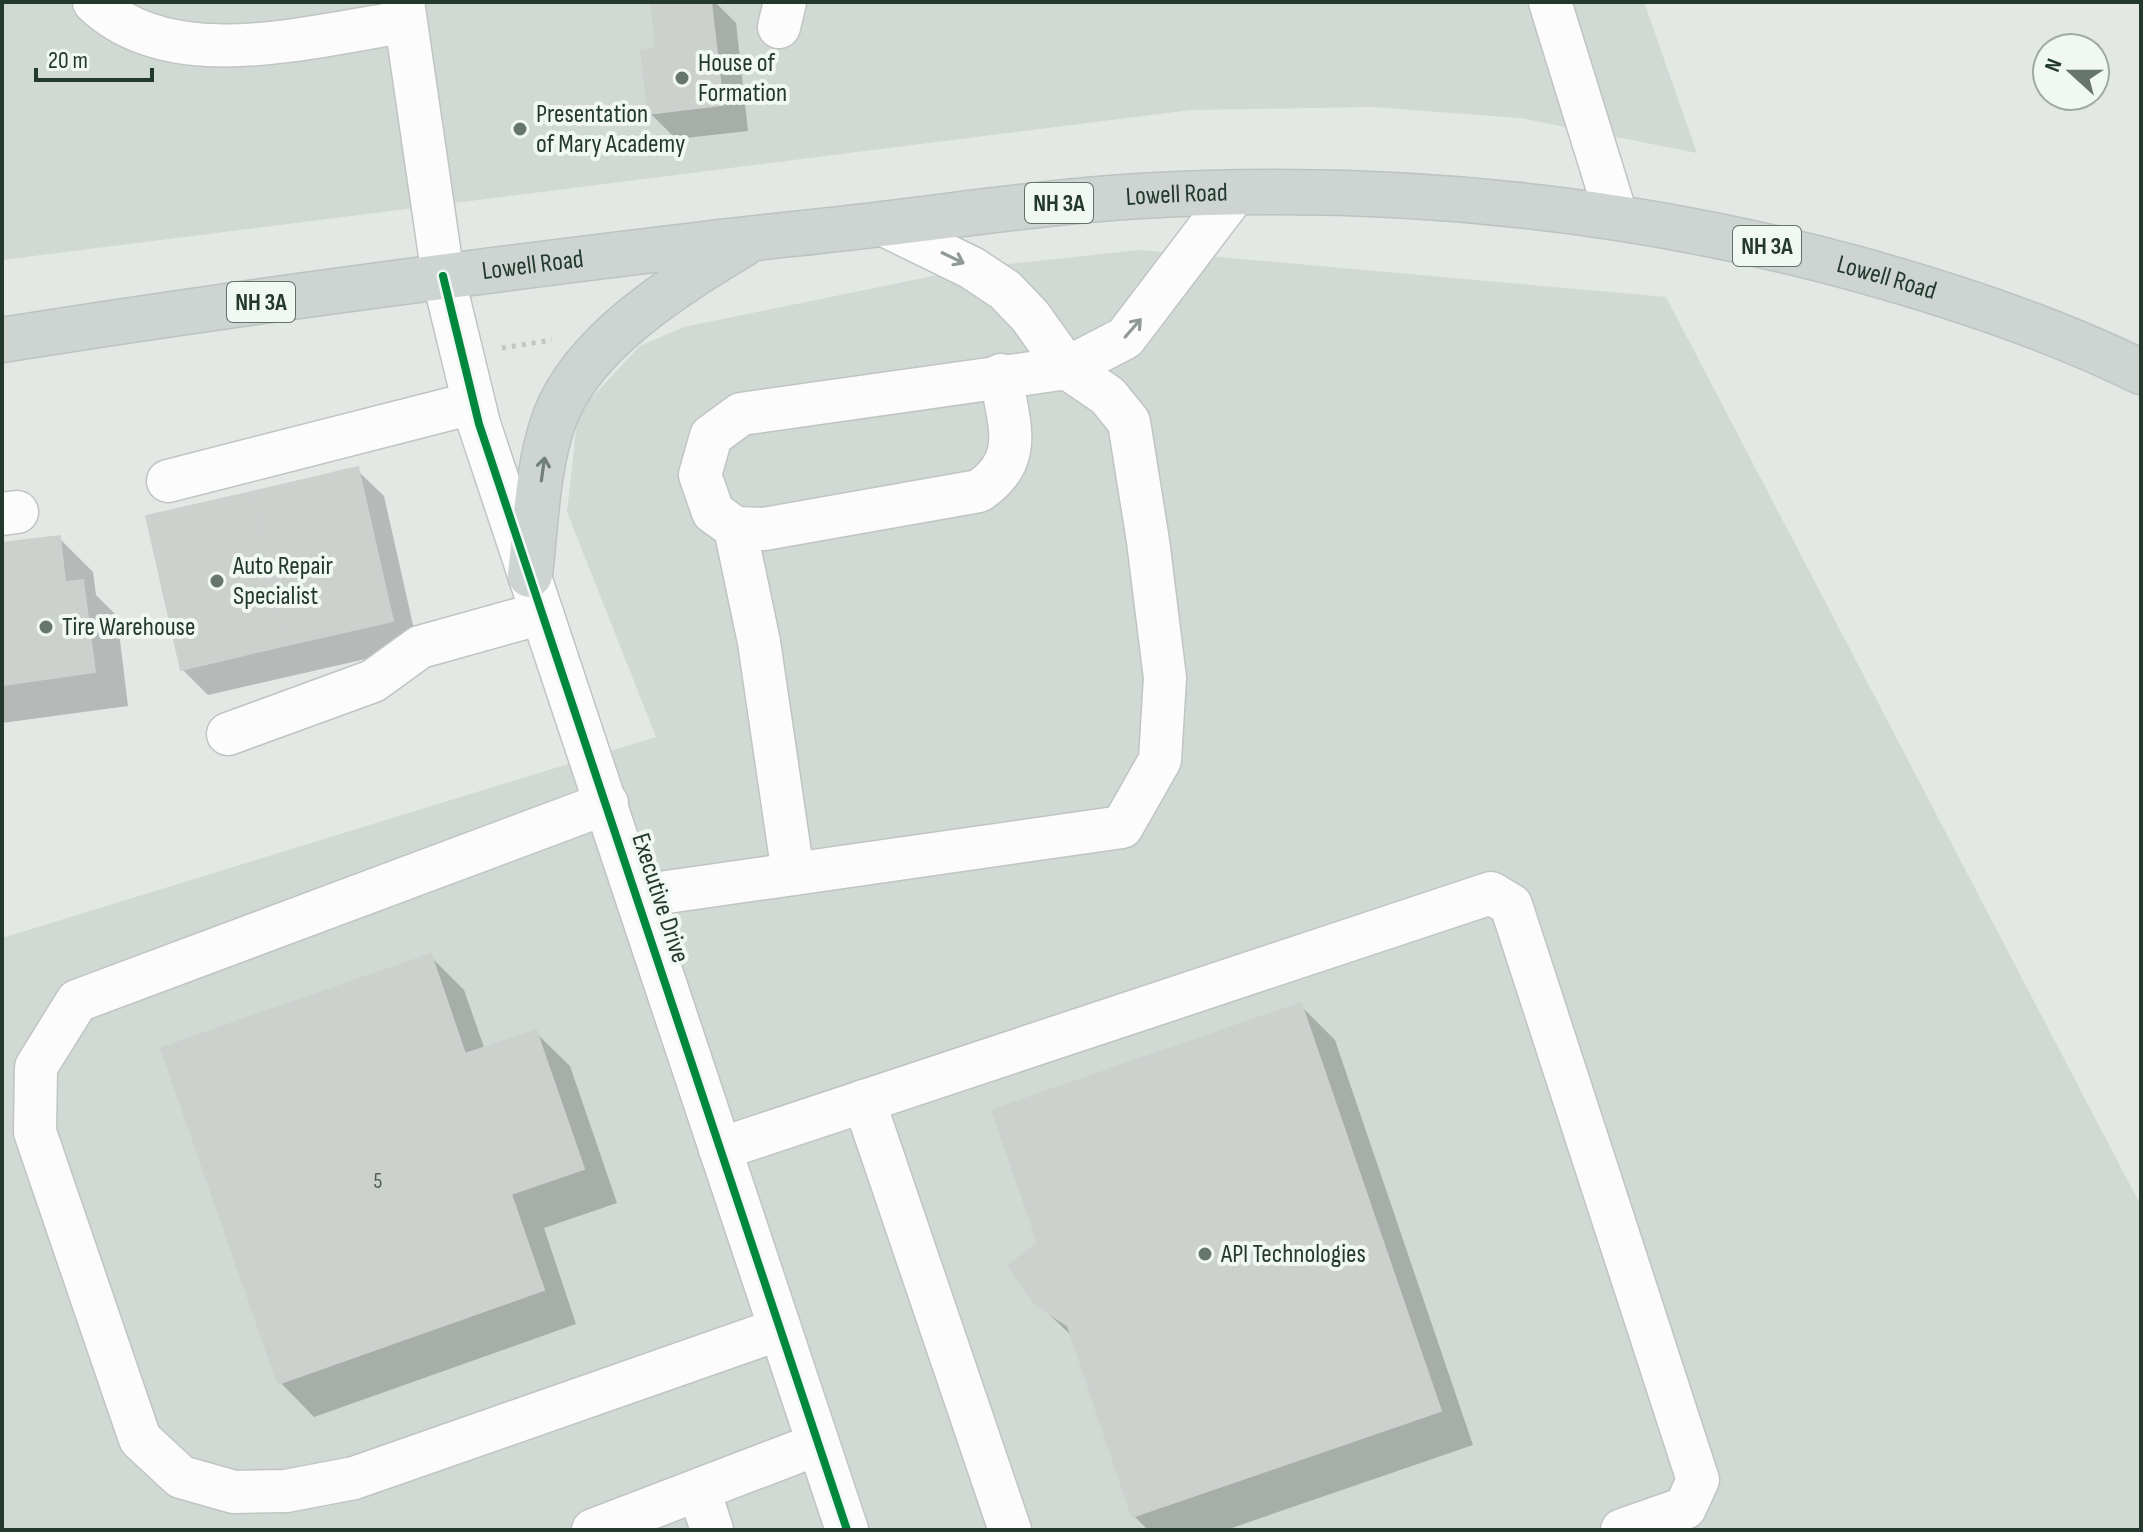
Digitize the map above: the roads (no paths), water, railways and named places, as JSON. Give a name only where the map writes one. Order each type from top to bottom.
[{"type":"main road","name":"Lowell Road","points":[[2,340],[443,276],[1072,201],[1236,192],[1375,193],[1502,201],[1616,215],[1791,251],[1918,285],[2003,314],[2141,372]]},
{"type":"main road","points":[[536,594],[544,459],[556,416],[573,384],[634,319],[679,283],[754,238]]},
{"type":"street","points":[[94,2],[107,14],[154,35],[197,45],[246,45],[403,12]]},
{"type":"street","points":[[1550,2],[1616,215]]},
{"type":"street","name":"Executive Drive","points":[[403,12],[443,276],[473,403],[847,1530]]},
{"type":"street","points":[[1001,375],[1010,441],[1009,463],[996,479],[979,491],[764,529],[735,528],[713,512],[700,475],[711,436],[741,414],[1001,375],[1067,368],[1125,338],[1236,192]]},
{"type":"street","points":[[639,896],[1122,827],[1160,760],[1165,678],[1129,422],[1108,396],[1067,368],[1030,316],[1005,290],[972,268],[882,224]]},
{"type":"street","points":[[168,481],[473,403]]},
{"type":"street","points":[[735,528],[759,642],[793,874]]},
{"type":"street","points":[[228,734],[373,681],[420,647],[536,594]]},
{"type":"street","points":[[607,803],[77,1001],[36,1067],[35,1132],[140,1439],[181,1477],[234,1492],[286,1491],[354,1478],[780,1329]]},
{"type":"street","points":[[720,1149],[1491,893],[1511,905],[1698,1480],[1685,1508],[1622,1530]]},
{"type":"street","points":[[864,1101],[1010,1530]]},
{"type":"street","points":[[593,1530],[818,1444]]},
{"type":"street","points":[[699,1490],[712,1530]]},
{"type":"place","name":"House of Formation","points":[[682,78]]},
{"type":"place","name":"Presentation of Mary Academy","points":[[520,129]]},
{"type":"place","name":"Auto Repair Specialist","points":[[217,581]]},
{"type":"place","name":"Tire Warehouse","points":[[46,627]]},
{"type":"place","name":"API Technologies","points":[[1205,1254]]}]
